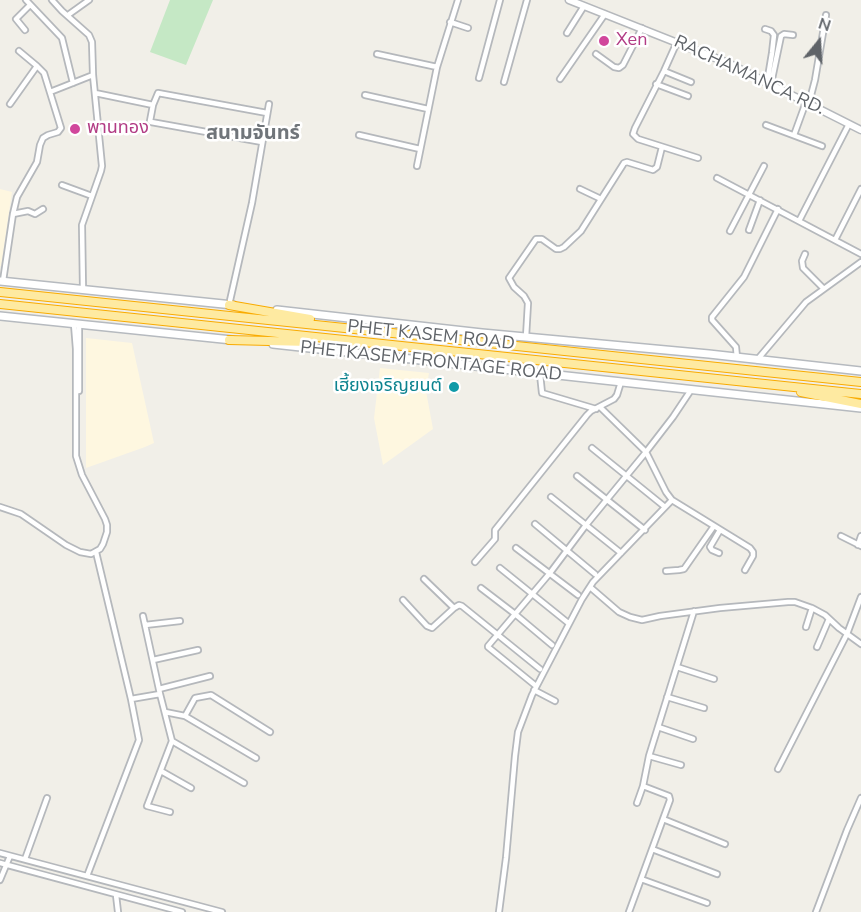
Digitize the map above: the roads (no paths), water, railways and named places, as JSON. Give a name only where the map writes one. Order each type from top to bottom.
[{"type":"highway","name":"PHET KASEM ROAD","points":[[0,292],[861,382]]},
{"type":"highway","name":"PHET KASEM ROAD","points":[[0,304],[861,394]]},
{"type":"highway","points":[[229,305],[365,329]]},
{"type":"highway","points":[[228,340],[364,343]]},
{"type":"highway","points":[[784,386],[788,390],[861,406]]},
{"type":"main road","name":"PHETKASEM FRONTAGE ROAD","points":[[2,281],[861,370]]},
{"type":"main road","name":"PHETKASEM FRONTAGE ROAD","points":[[0,316],[861,406]]},
{"type":"street","points":[[52,0],[91,38],[102,166],[82,225],[82,290]]},
{"type":"street","points":[[68,15],[89,0]]},
{"type":"street","points":[[417,166],[437,67],[458,0]]},
{"type":"street","points":[[479,78],[500,0]]},
{"type":"street","points":[[504,82],[527,0]]},
{"type":"street","name":"RACHAMANCA RD.","points":[[569,0],[728,63],[861,130]]},
{"type":"street","points":[[25,30],[16,19],[28,2],[62,38],[73,83]]},
{"type":"street","points":[[567,33],[584,6]]},
{"type":"street","points":[[560,79],[605,14]]},
{"type":"street","points":[[794,135],[815,80],[826,15]]},
{"type":"street","points":[[450,22],[468,28]]},
{"type":"street","points":[[596,54],[614,68],[619,68],[623,65],[642,28]]},
{"type":"street","points":[[765,29],[774,35],[769,83]]},
{"type":"street","points":[[769,83],[780,39],[783,35],[794,35]]},
{"type":"street","points":[[677,42],[633,134],[638,139],[698,158]]},
{"type":"street","points":[[2,281],[15,204],[20,189],[37,162],[43,138],[60,131],[61,128],[44,73],[19,51]]},
{"type":"street","points":[[377,54],[437,67]]},
{"type":"street","points":[[10,104],[37,66]]},
{"type":"street","points":[[664,71],[691,82]]},
{"type":"street","points":[[50,92],[93,75]]},
{"type":"street","points":[[656,84],[688,96]]},
{"type":"street","points":[[95,93],[153,105]]},
{"type":"street","points":[[262,142],[150,121],[158,93],[267,112]]},
{"type":"street","points":[[365,95],[428,108]]},
{"type":"street","points":[[229,305],[252,203],[269,104]]},
{"type":"street","points":[[799,221],[849,123]]},
{"type":"street","points":[[766,125],[822,146]]},
{"type":"street","points":[[359,135],[420,149]]},
{"type":"street","points":[[526,337],[528,303],[509,278],[536,239],[542,239],[556,249],[569,243],[581,231],[624,163],[653,170],[657,167],[662,147]]},
{"type":"street","points":[[730,231],[764,166]]},
{"type":"street","points":[[717,178],[861,254]]},
{"type":"street","points":[[62,185],[92,196]]},
{"type":"street","points":[[580,189],[601,199]]},
{"type":"street","points":[[835,240],[861,189]]},
{"type":"street","points":[[749,230],[760,200]]},
{"type":"street","points":[[14,214],[28,211],[35,214],[43,209]]},
{"type":"street","points":[[737,358],[736,349],[712,318],[744,277],[778,210]]},
{"type":"street","points":[[805,254],[802,261],[803,268],[824,289]]},
{"type":"street","points":[[757,360],[806,302],[861,262]]},
{"type":"street","points":[[0,507],[21,514],[73,550],[88,554],[96,552],[103,544],[107,525],[82,475],[79,464],[77,325]]},
{"type":"street","points":[[540,374],[542,393],[598,408],[646,452],[672,500],[750,548],[753,556],[745,570]]},
{"type":"street","points":[[475,562],[495,539],[495,530],[587,415],[614,399],[621,382]]},
{"type":"street","points":[[555,701],[535,688],[488,648],[489,645],[608,500],[673,417],[691,390]]},
{"type":"street","points":[[592,448],[665,507]]},
{"type":"street","points":[[577,476],[645,530]]},
{"type":"street","points":[[551,497],[621,553]]},
{"type":"street","points":[[499,912],[518,732],[535,688],[590,587],[672,500]]},
{"type":"street","points":[[536,524],[595,574]]},
{"type":"street","points":[[666,571],[684,569],[714,526]]},
{"type":"street","points":[[718,553],[710,547],[720,530]]},
{"type":"street","points":[[841,536],[859,545],[861,536]]},
{"type":"street","points":[[516,548],[578,595]]},
{"type":"street","points":[[87,876],[139,740],[96,552]]},
{"type":"street","points":[[500,568],[567,622]]},
{"type":"street","points":[[424,579],[454,608]]},
{"type":"street","points":[[590,587],[619,612],[642,620],[694,611],[795,602],[812,608],[861,644]]},
{"type":"street","points":[[481,588],[552,645]]},
{"type":"street","points":[[778,769],[847,634],[861,597]]},
{"type":"street","points":[[402,600],[427,626],[432,628],[454,608],[462,606],[540,669]]},
{"type":"street","points":[[806,627],[812,608]]},
{"type":"street","points":[[637,803],[649,756],[694,611]]},
{"type":"street","points":[[143,616],[172,741],[147,806],[170,812]]},
{"type":"street","points":[[817,646],[829,619]]},
{"type":"street","points":[[145,625],[180,621]]},
{"type":"street","points":[[153,660],[198,650]]},
{"type":"street","points":[[677,667],[714,679]]},
{"type":"street","points":[[131,699],[210,676]]},
{"type":"street","points":[[185,716],[195,698],[211,695],[270,732]]},
{"type":"street","points":[[667,697],[704,708]]},
{"type":"street","points":[[165,712],[185,716],[256,758]]},
{"type":"street","points":[[658,727],[693,739]]},
{"type":"street","points":[[172,741],[244,783]]},
{"type":"street","points":[[649,756],[681,765]]},
{"type":"street","points":[[161,771],[191,788]]},
{"type":"street","points":[[629,912],[670,800],[669,796],[643,786]]},
{"type":"street","points":[[25,860],[47,798]]},
{"type":"street","points":[[816,912],[846,830],[861,798]]},
{"type":"street","points":[[663,819],[725,844]]},
{"type":"street","points":[[652,849],[717,874]]},
{"type":"street","points":[[0,853],[9,860],[112,889],[180,912]]},
{"type":"street","points":[[0,880],[9,860]]},
{"type":"street","points":[[0,863],[9,860],[25,860],[87,876],[112,889],[222,912]]},
{"type":"street","points":[[641,879],[707,903]]},
{"type":"street","points":[[112,889],[118,912]]},
{"type":"place","name":"Xen","points":[[604,41]]},
{"type":"place","name":"พานทอง","points":[[75,129]]},
{"type":"place","name":"เฮี้ยงเจริญยนต์","points":[[454,387]]},
{"type":"district","name":"สนามจันทร์","points":[[253,134]]}]
